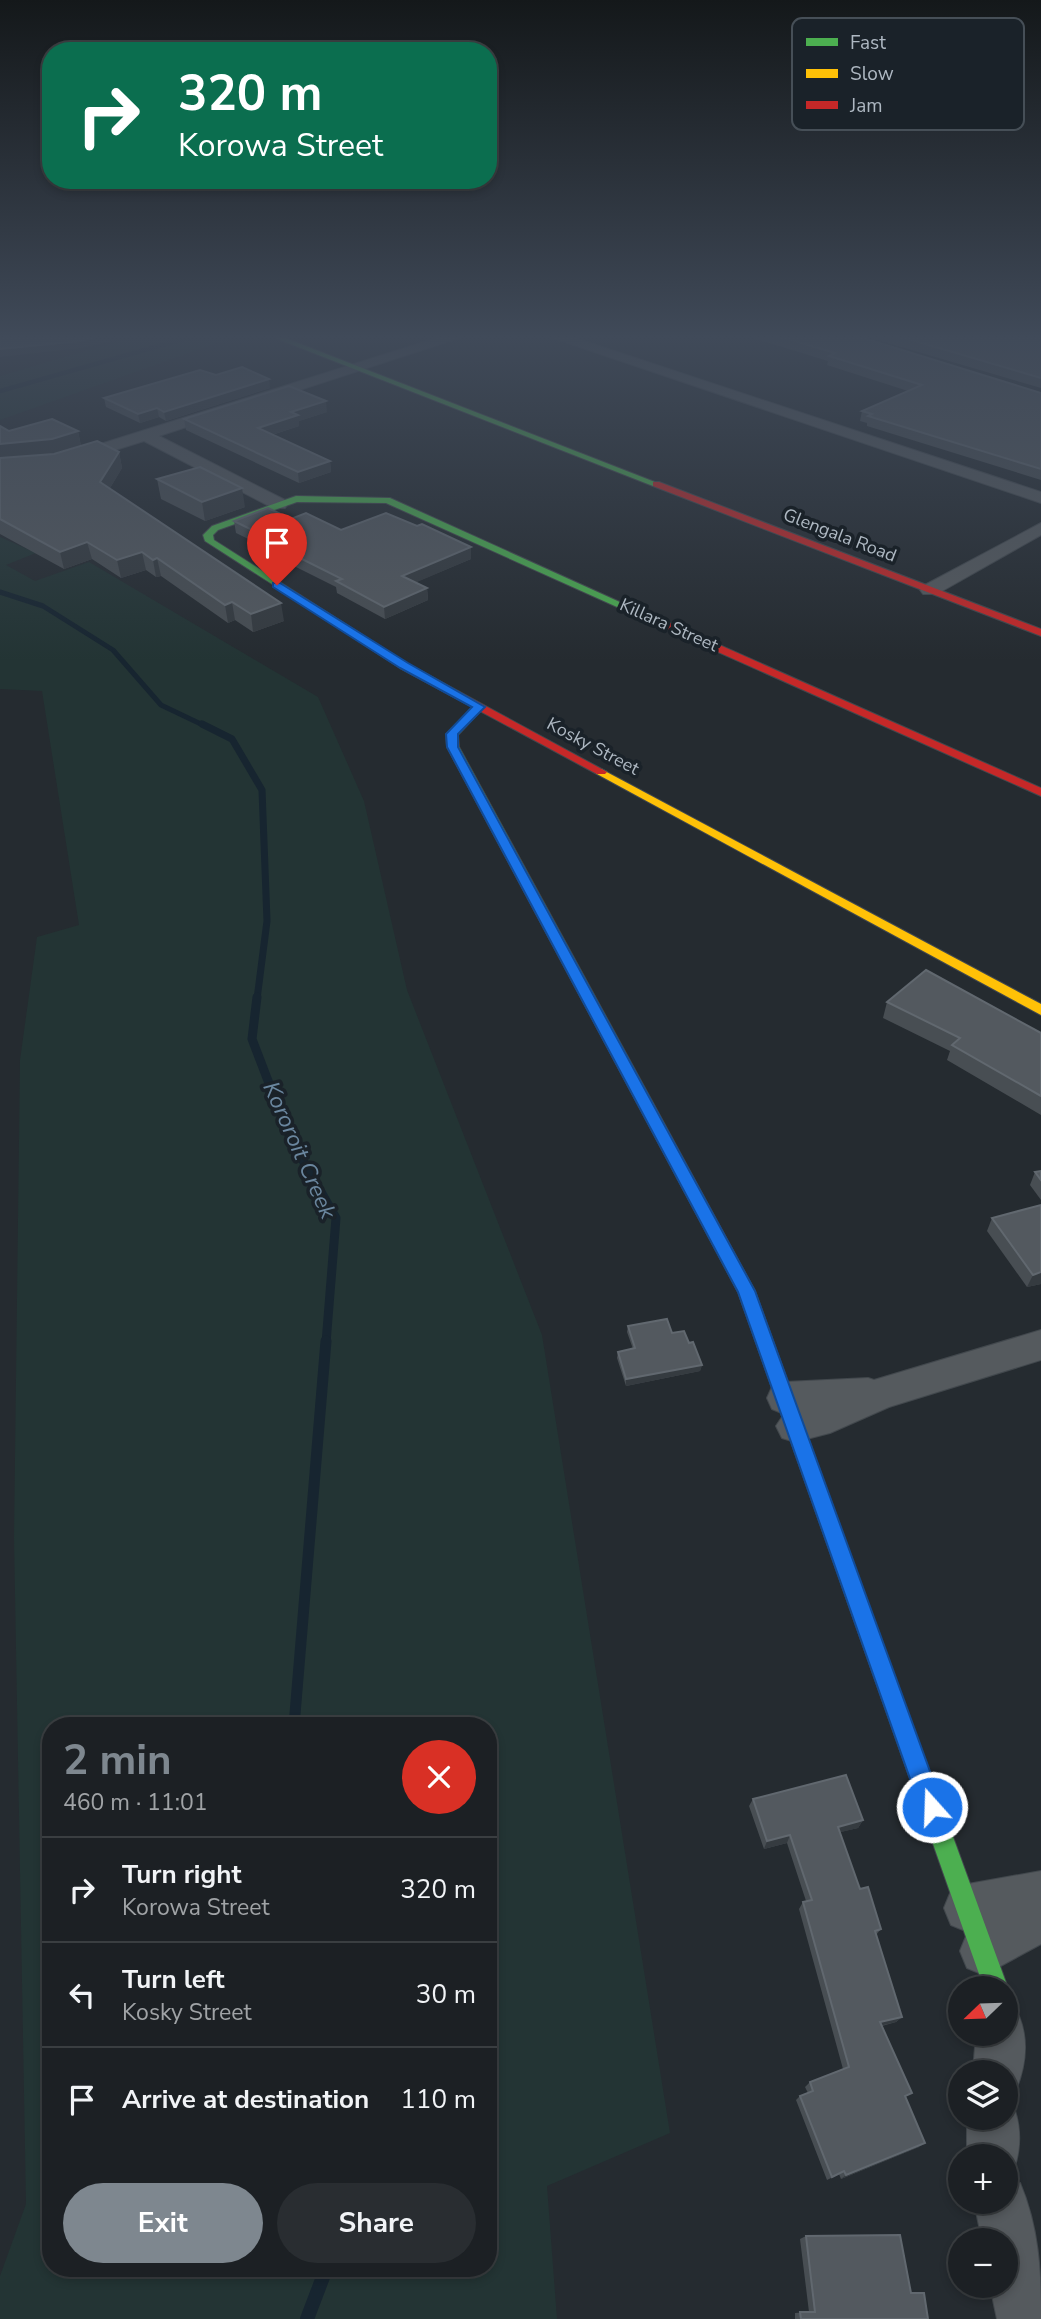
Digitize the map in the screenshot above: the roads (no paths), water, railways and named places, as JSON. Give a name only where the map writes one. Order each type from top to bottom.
[{"type":"street","points":[[0,468],[58,463],[119,444]]},
{"type":"street","points":[[163,444],[283,502]]},
{"type":"street","name":"Glengala Road","points":[[551,444],[1041,633]]},
{"type":"street","points":[[879,444],[1041,498]]},
{"type":"street","name":"Killara Street","points":[[283,502],[374,498],[396,503],[1041,792]]},
{"type":"street","name":"Kosky Street","points":[[283,502],[209,531],[209,541],[404,666],[1041,1010]]},
{"type":"street","points":[[930,590],[1041,528]]},
{"type":"street","points":[[486,710],[452,734],[453,747],[746,1291],[983,1949]]},
{"type":"street","points":[[790,1412],[830,1417],[880,1394],[1041,1345]]},
{"type":"street","points":[[983,1949],[1014,1898],[1041,1895]]},
{"type":"street","points":[[983,1949],[1041,1917]]},
{"type":"street","points":[[1003,2214],[1025,2319]]},
{"type":"waterway","name":"Kororoit Creek","points":[[0,592],[43,606],[113,650],[161,705],[205,726]]},
{"type":"waterway","name":"Kororoit Creek","points":[[202,724],[232,739],[262,790],[267,921],[257,999]]},
{"type":"waterway","name":"Kororoit Creek","points":[[257,997],[252,1039],[290,1138],[336,1218],[326,1343]]},
{"type":"waterway","name":"Kororoit Creek","points":[[295,1717],[326,1341]]},
{"type":"waterway","name":"Kororoit Creek","points":[[307,2319],[323,2277]]}]
